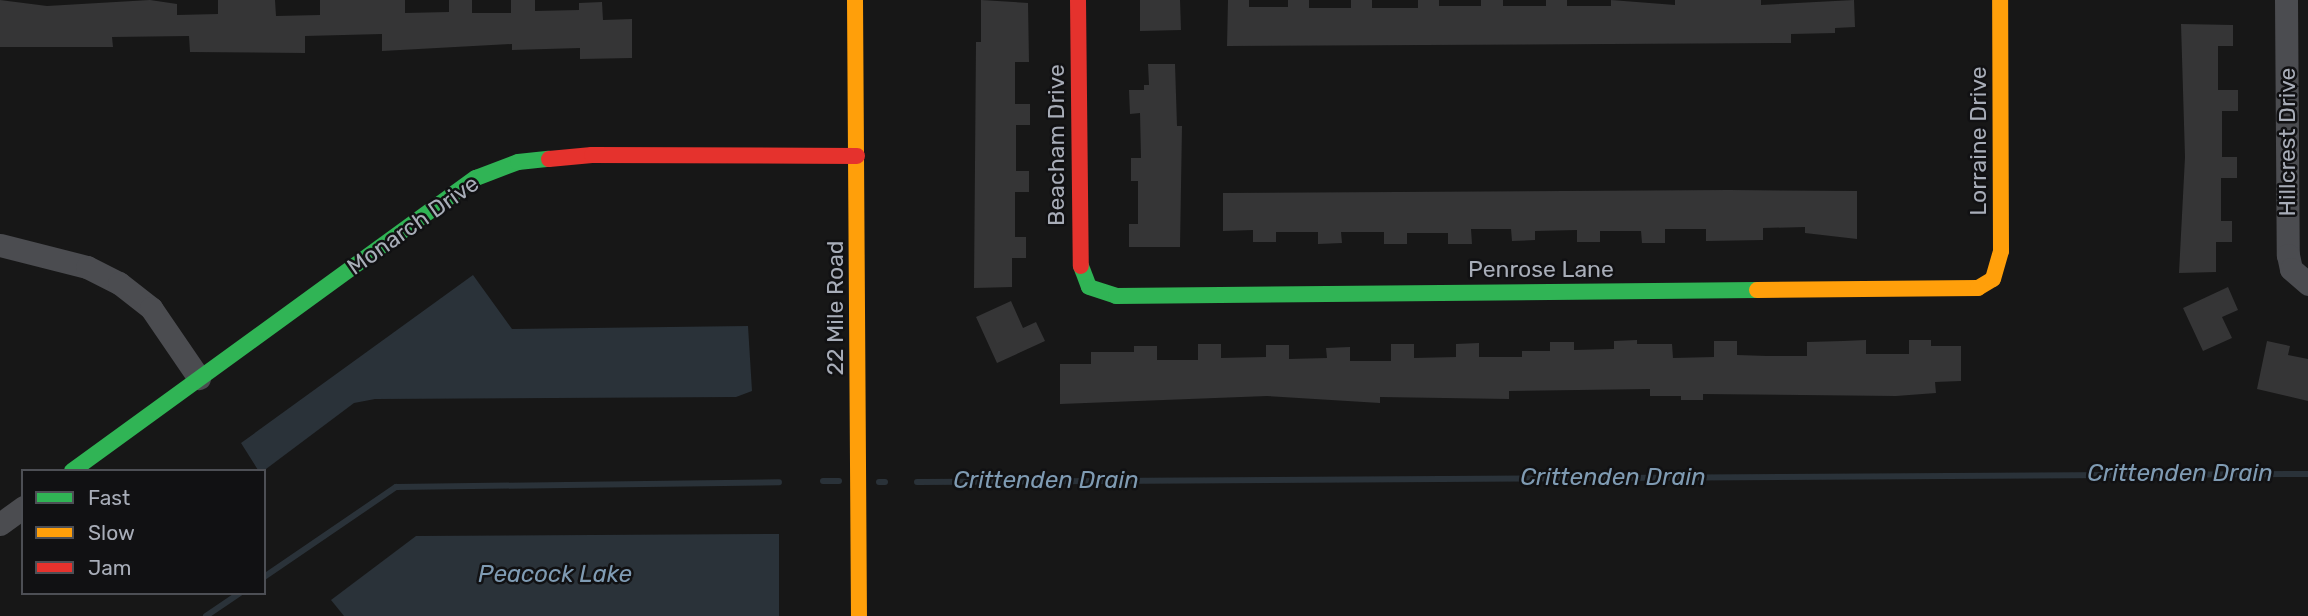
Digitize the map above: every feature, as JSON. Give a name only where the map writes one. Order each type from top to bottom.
[{"type":"street","name":"22 Mile Road","points":[[855,0],[859,616]]},
{"type":"street","name":"Beacham Drive","points":[[1078,0],[1080,259],[1089,287]]},
{"type":"street","name":"Lorraine Drive","points":[[1993,279],[2001,251],[2000,0]]},
{"type":"street","name":"Hillcrest Drive","points":[[2286,0],[2288,255],[2304,282]]},
{"type":"street","name":"Monarch Drive","points":[[75,469],[476,178],[518,162],[592,155],[857,156]]},
{"type":"street","points":[[0,245],[87,267],[119,283],[151,308],[199,379]]},
{"type":"street","name":"Penrose Lane","points":[[1089,287],[1116,296],[1936,289],[1978,288],[1993,279]]},
{"type":"street","points":[[0,524],[21,508]]},
{"type":"water","points":[[473,275],[512,329],[748,326],[752,391],[736,397],[375,399],[354,403],[266,469],[257,469],[241,443]]},
{"type":"water","name":"Peacock Lake","points":[[779,534],[779,616],[344,616],[331,600],[416,536]]},
{"type":"building","points":[[0,0],[47,6],[150,0],[177,4],[177,15],[218,14],[218,0],[275,0],[276,16],[320,15],[320,0],[405,0],[405,13],[449,12],[449,0],[472,0],[472,13],[511,13],[511,0],[535,0],[535,11],[579,10],[579,3],[602,2],[603,20],[632,19],[632,58],[580,59],[580,48],[512,50],[512,44],[382,51],[382,34],[305,36],[305,53],[190,52],[189,36],[112,37],[113,47],[0,47]]},
{"type":"building","points":[[981,0],[1028,3],[1029,62],[1015,62],[1015,104],[1030,104],[1030,125],[1016,125],[1016,171],[1029,171],[1029,192],[1015,192],[1015,237],[1026,237],[1026,258],[1012,258],[1012,287],[974,288],[976,42],[981,42]]},
{"type":"building","points":[[1140,0],[1180,0],[1181,30],[1140,31]]},
{"type":"building","points":[[1228,0],[1249,0],[1249,7],[1288,7],[1288,0],[1309,0],[1309,8],[1351,8],[1351,0],[1372,0],[1372,8],[1418,8],[1418,0],[1439,0],[1439,6],[1481,6],[1481,0],[1503,0],[1503,6],[1546,6],[1546,0],[1567,0],[1567,6],[1611,6],[1611,0],[1675,5],[1675,0],[1761,0],[1761,5],[1854,0],[1855,27],[1835,28],[1835,33],[1791,34],[1791,43],[1227,46]]},
{"type":"building","points":[[2181,24],[2233,25],[2233,46],[2218,46],[2218,90],[2238,90],[2238,111],[2222,111],[2222,157],[2237,157],[2237,178],[2221,178],[2221,221],[2232,221],[2232,242],[2216,242],[2216,272],[2179,273],[2185,157]]},
{"type":"building","points":[[1148,64],[1175,64],[1177,126],[1182,126],[1180,247],[1129,247],[1129,224],[1138,224],[1138,181],[1131,181],[1131,158],[1141,158],[1140,113],[1130,114],[1129,90],[1144,90],[1144,85],[1149,85]]},
{"type":"building","points":[[1857,191],[1857,239],[1805,233],[1805,227],[1763,228],[1763,240],[1706,241],[1706,229],[1665,229],[1665,243],[1642,243],[1641,231],[1600,231],[1600,242],[1577,242],[1577,230],[1535,231],[1535,240],[1512,241],[1511,229],[1471,229],[1472,244],[1448,244],[1448,233],[1407,233],[1407,244],[1384,244],[1384,232],[1341,232],[1342,243],[1318,244],[1318,232],[1276,232],[1276,242],[1253,242],[1253,230],[1223,231],[1223,193]]},
{"type":"building","points":[[2228,287],[2238,310],[2222,317],[2232,338],[2203,351],[2183,308]]},
{"type":"building","points":[[1011,301],[1023,328],[1036,322],[1045,341],[997,363],[976,317]]},
{"type":"building","points":[[1637,340],[1637,344],[1672,344],[1673,358],[1714,357],[1714,341],[1737,341],[1737,355],[1807,356],[1807,342],[1866,340],[1866,354],[1909,354],[1909,340],[1931,340],[1931,346],[1961,346],[1961,381],[1935,382],[1936,393],[1896,396],[1703,394],[1703,400],[1681,400],[1681,396],[1650,396],[1650,389],[1509,391],[1509,399],[1380,397],[1380,403],[1267,396],[1060,404],[1060,364],[1091,364],[1091,352],[1134,352],[1134,346],[1157,346],[1157,360],[1198,360],[1198,344],[1221,344],[1221,358],[1266,357],[1266,345],[1289,345],[1289,359],[1327,358],[1326,348],[1350,347],[1350,361],[1391,361],[1391,344],[1414,344],[1414,358],[1456,357],[1456,344],[1479,343],[1479,357],[1522,357],[1522,351],[1550,351],[1550,342],[1574,342],[1574,350],[1614,349],[1614,341]]},
{"type":"building","points":[[2267,341],[2290,346],[2288,355],[2308,359],[2308,401],[2257,389]]},
{"type":"waterway","name":"Crittenden Drain","points":[[917,482],[2308,474]]},
{"type":"waterway","name":"Crittenden Drain","points":[[823,481],[839,481]]},
{"type":"waterway","name":"Crittenden Drain","points":[[266,576],[396,487],[779,482]]},
{"type":"waterway","name":"Crittenden Drain","points":[[879,482],[885,482]]},
{"type":"waterway","name":"Crittenden Drain","points":[[206,616],[237,595]]},
{"type":"traffic: fast","points":[[75,469],[476,178],[518,162],[549,159]]},
{"type":"traffic: fast","points":[[1081,266],[1089,287],[1116,296],[1757,290]]},
{"type":"traffic: slow","points":[[855,0],[859,616]]},
{"type":"traffic: slow","points":[[1757,290],[1978,288],[1993,279],[2001,251],[2000,0]]},
{"type":"traffic: jam","points":[[1078,0],[1081,266]]},
{"type":"traffic: jam","points":[[549,159],[592,155],[857,156]]}]
